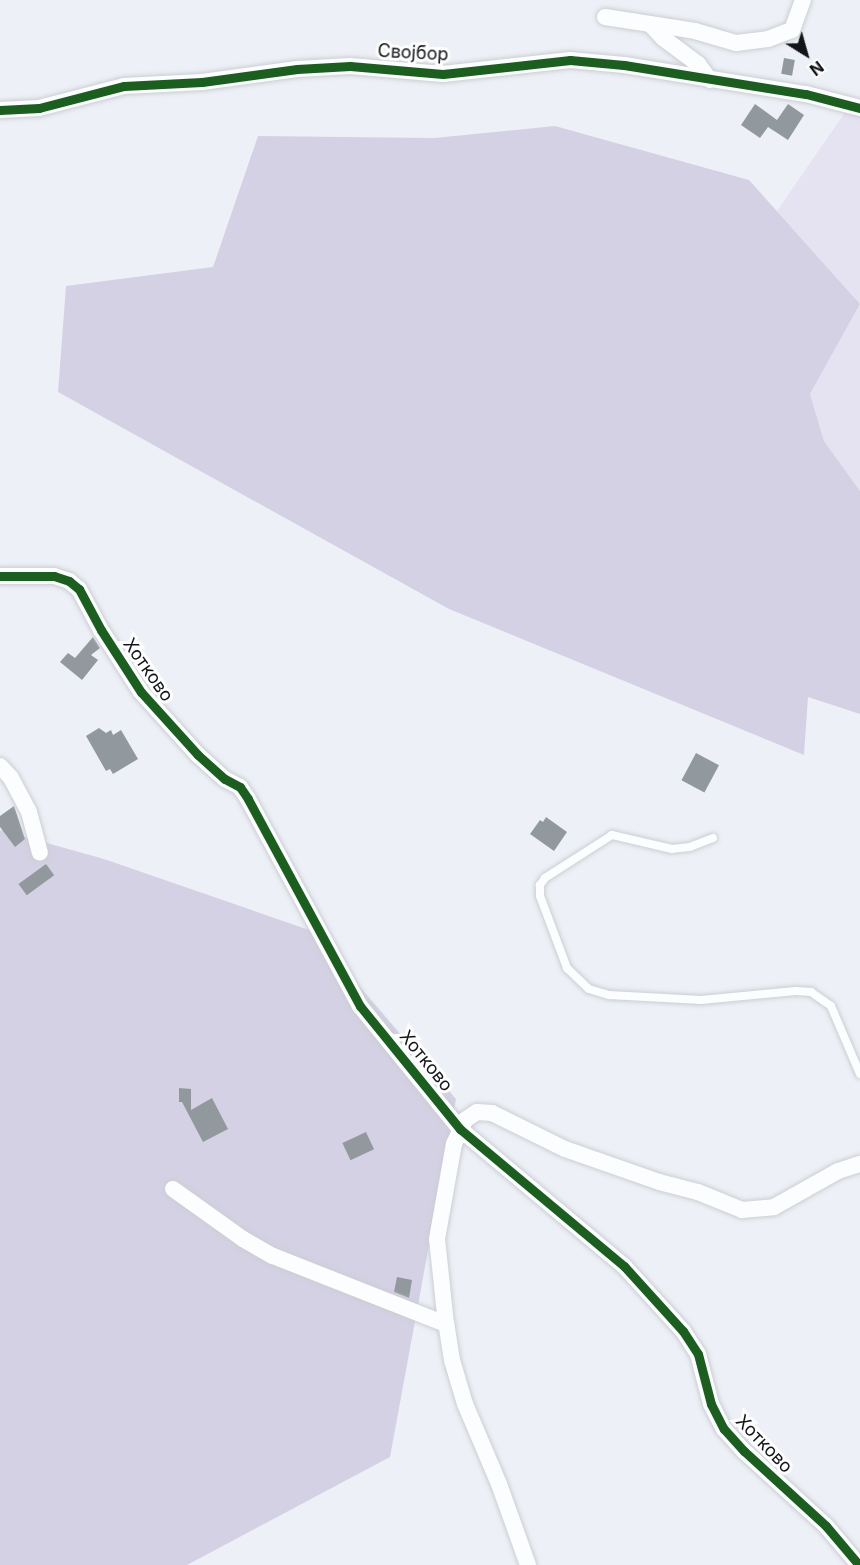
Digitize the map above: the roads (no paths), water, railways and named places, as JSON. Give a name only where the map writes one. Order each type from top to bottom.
[{"type":"street","points":[[605,17],[694,31],[736,43],[768,39],[792,30],[803,0]]},
{"type":"street","points":[[650,24],[663,38],[698,64],[710,80]]},
{"type":"street","name":"Својбор","points":[[0,110],[39,108],[124,86],[202,82],[297,69],[350,66],[443,74],[570,60],[806,94],[860,108]]},
{"type":"street","name":"Хотково","points":[[0,576],[54,576],[69,581],[79,589],[101,630],[141,692],[198,755],[225,779],[240,786],[360,1006],[460,1129],[624,1266],[683,1331],[698,1354],[711,1404],[724,1429],[744,1451],[826,1526],[859,1565]]},
{"type":"street","points":[[0,766],[11,778],[29,812],[40,853]]},
{"type":"street","points":[[528,1565],[465,1404],[452,1360],[446,1324],[437,1239],[454,1144],[465,1120],[477,1112],[492,1113],[566,1149],[659,1182],[698,1192],[742,1210],[774,1207],[837,1171],[860,1164]]},
{"type":"street","points":[[173,1189],[243,1239],[273,1256],[446,1324]]},
{"type":"lane","points":[[713,838],[690,847],[672,849],[612,835],[545,878],[540,885],[540,896],[567,968],[589,989],[609,995],[701,1000],[796,991],[811,992],[831,1006],[860,1074]]}]
